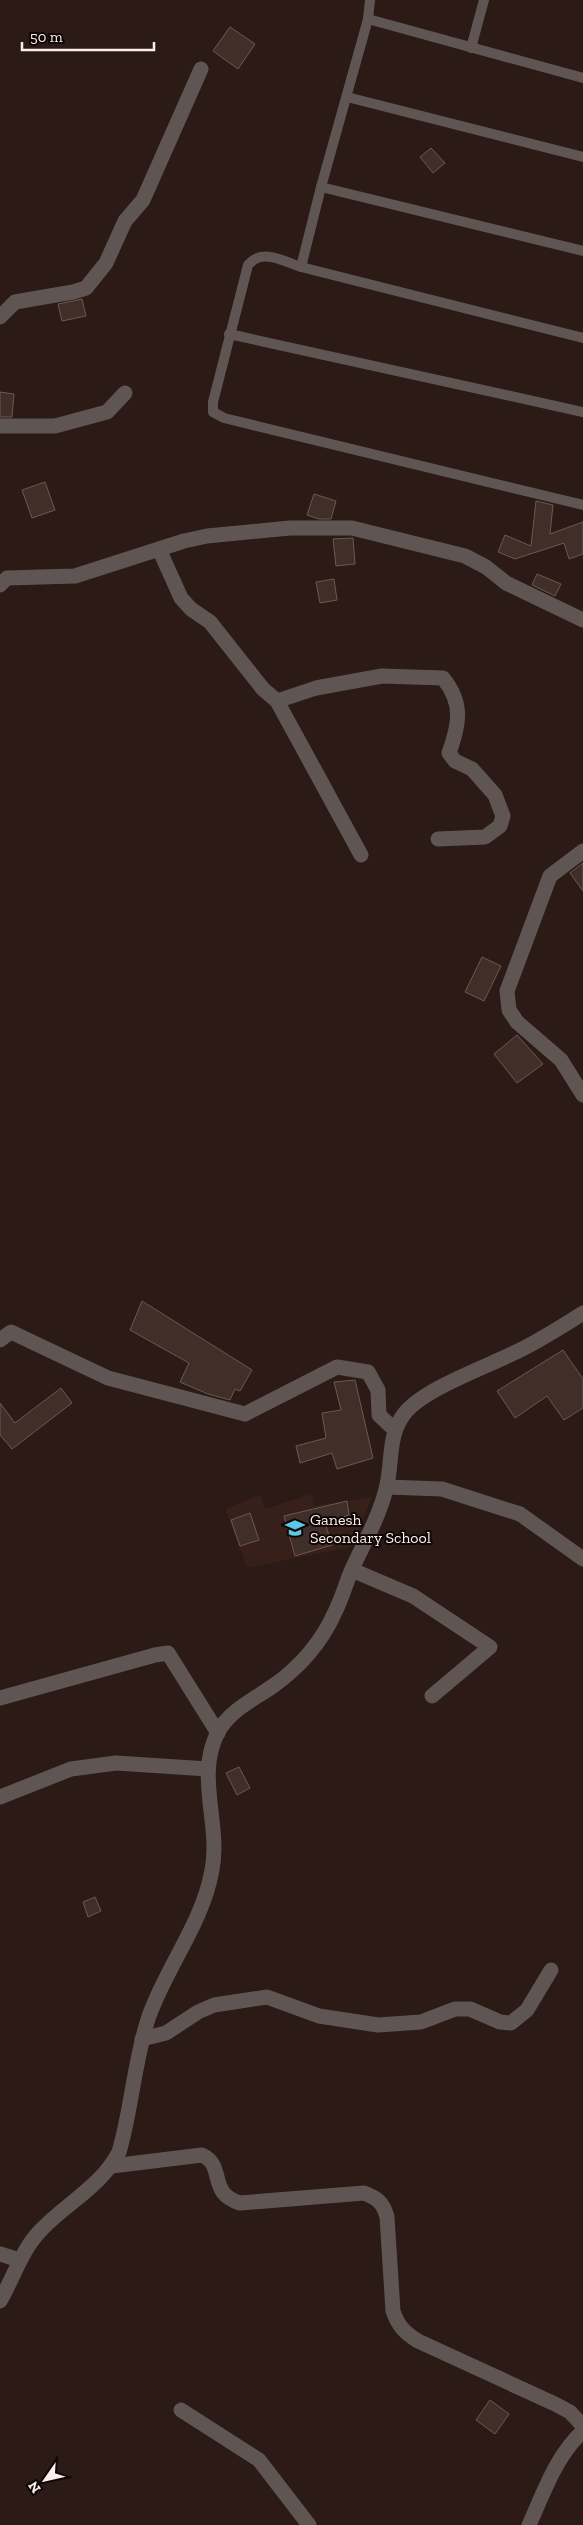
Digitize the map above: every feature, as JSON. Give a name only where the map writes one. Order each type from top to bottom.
[{"type":"street","points":[[0,316],[15,302],[74,292],[86,288],[106,263],[125,222],[142,200],[200,69]]},
{"type":"street","points":[[0,426],[55,426],[107,412],[125,393]]},
{"type":"street","points":[[0,585],[6,578],[74,576],[207,536],[290,528],[352,528],[465,556],[486,567],[506,584],[583,620]]},
{"type":"street","points":[[160,549],[182,598],[191,609],[210,622],[263,689],[277,701],[361,855]]},
{"type":"street","points":[[277,701],[316,688],[382,676],[443,678],[453,690],[459,724],[449,753],[455,761],[472,769],[495,794],[503,816],[500,826],[485,838],[438,839]]},
{"type":"street","points":[[583,851],[550,876],[507,991],[509,1010],[517,1022],[561,1060],[583,1094]]},
{"type":"street","points":[[0,2301],[19,2260],[40,2230],[99,2181],[112,2166],[123,2138],[142,2039],[159,1992],[198,1913],[213,1868],[208,1770],[218,1733],[228,1718],[240,1707],[274,1686],[296,1668],[312,1649],[335,1613],[352,1570],[376,1519],[387,1487],[395,1430],[404,1414],[428,1395],[544,1338],[583,1313]]},
{"type":"street","points":[[4,1334],[108,1378],[245,1414],[337,1367],[368,1372],[378,1390],[379,1415],[395,1430]]},
{"type":"street","points":[[387,1487],[442,1489],[520,1514],[583,1559]]},
{"type":"street","points":[[352,1570],[413,1596],[490,1647],[432,1696]]},
{"type":"street","points":[[0,1698],[155,1654],[168,1653],[218,1733]]},
{"type":"street","points":[[0,1797],[71,1769],[116,1763],[208,1770]]},
{"type":"street","points":[[142,2039],[166,2032],[198,2012],[214,2005],[267,1996],[319,2016],[378,2025],[422,2022],[455,2009],[470,2009],[500,2022],[510,2023],[528,2010],[551,1970]]},
{"type":"street","points":[[112,2166],[202,2155],[210,2158],[215,2168],[220,2191],[230,2200],[240,2203],[364,2193],[377,2198],[384,2206],[387,2216],[393,2311],[397,2323],[405,2333],[418,2341],[555,2404],[570,2412],[583,2426]]},
{"type":"street","points":[[0,2254],[19,2260]]},
{"type":"street","points":[[181,2410],[259,2460],[309,2525]]},
{"type":"street","points":[[529,2525],[559,2460],[572,2441],[583,2431]]},
{"type":"lane","points":[[302,267],[321,187],[368,19],[370,0]]},
{"type":"lane","points":[[471,48],[484,0]]},
{"type":"lane","points":[[368,19],[583,78]]},
{"type":"lane","points":[[347,97],[583,157]]},
{"type":"lane","points":[[321,187],[583,251]]},
{"type":"lane","points":[[583,338],[302,267],[262,255],[254,257],[248,265],[213,402],[214,412],[224,418],[583,505]]},
{"type":"lane","points":[[229,334],[583,412]]},
{"type":"shaded area","name":"Ganesh Secondary School","points":[[311,1494],[314,1506],[372,1497],[351,1547],[247,1568],[225,1509],[260,1495],[265,1509]]},
{"type":"building","points":[[230,27],[255,44],[238,69],[213,51]]},
{"type":"building","points":[[431,148],[445,163],[433,173],[420,157]]},
{"type":"building","points":[[82,299],[86,316],[62,321],[58,304]]},
{"type":"building","points":[[0,392],[14,394],[12,417],[0,417]]},
{"type":"building","points":[[45,482],[55,510],[32,518],[22,490]]},
{"type":"building","points":[[314,494],[336,501],[331,519],[319,519],[307,515]]},
{"type":"building","points":[[536,501],[553,505],[550,534],[583,522],[583,554],[569,559],[564,543],[515,559],[498,552],[505,535],[531,546]]},
{"type":"building","points":[[353,538],[355,564],[336,566],[333,539]]},
{"type":"building","points":[[537,574],[561,584],[555,596],[532,585]]},
{"type":"building","points":[[334,579],[337,600],[320,603],[316,582]]},
{"type":"building","points":[[583,863],[583,891],[570,873]]},
{"type":"building","points":[[482,957],[501,966],[484,1001],[465,992]]},
{"type":"building","points":[[517,1035],[543,1064],[517,1083],[494,1054]]},
{"type":"building","points":[[142,1301],[252,1370],[240,1391],[235,1389],[230,1400],[208,1394],[180,1382],[189,1363],[130,1330]]},
{"type":"building","points":[[563,1350],[583,1379],[583,1408],[564,1420],[547,1396],[515,1418],[497,1391]]},
{"type":"building","points":[[355,1380],[373,1458],[337,1469],[332,1453],[300,1463],[296,1446],[326,1438],[322,1413],[341,1410],[334,1382]]},
{"type":"building","points":[[61,1388],[72,1403],[12,1449],[0,1435],[0,1403],[15,1423]]},
{"type":"building","points":[[347,1501],[349,1515],[325,1523],[332,1545],[295,1556],[284,1516]]},
{"type":"building","points":[[250,1513],[259,1540],[240,1546],[231,1520]]},
{"type":"building","points":[[239,1767],[250,1788],[237,1795],[226,1773]]},
{"type":"building","points":[[95,1897],[101,1911],[88,1917],[83,1902]]},
{"type":"building","points":[[490,2400],[509,2414],[495,2434],[476,2420]]},
{"type":"place","name":"Ganesh Secondary School","points":[[295,1528]]}]
